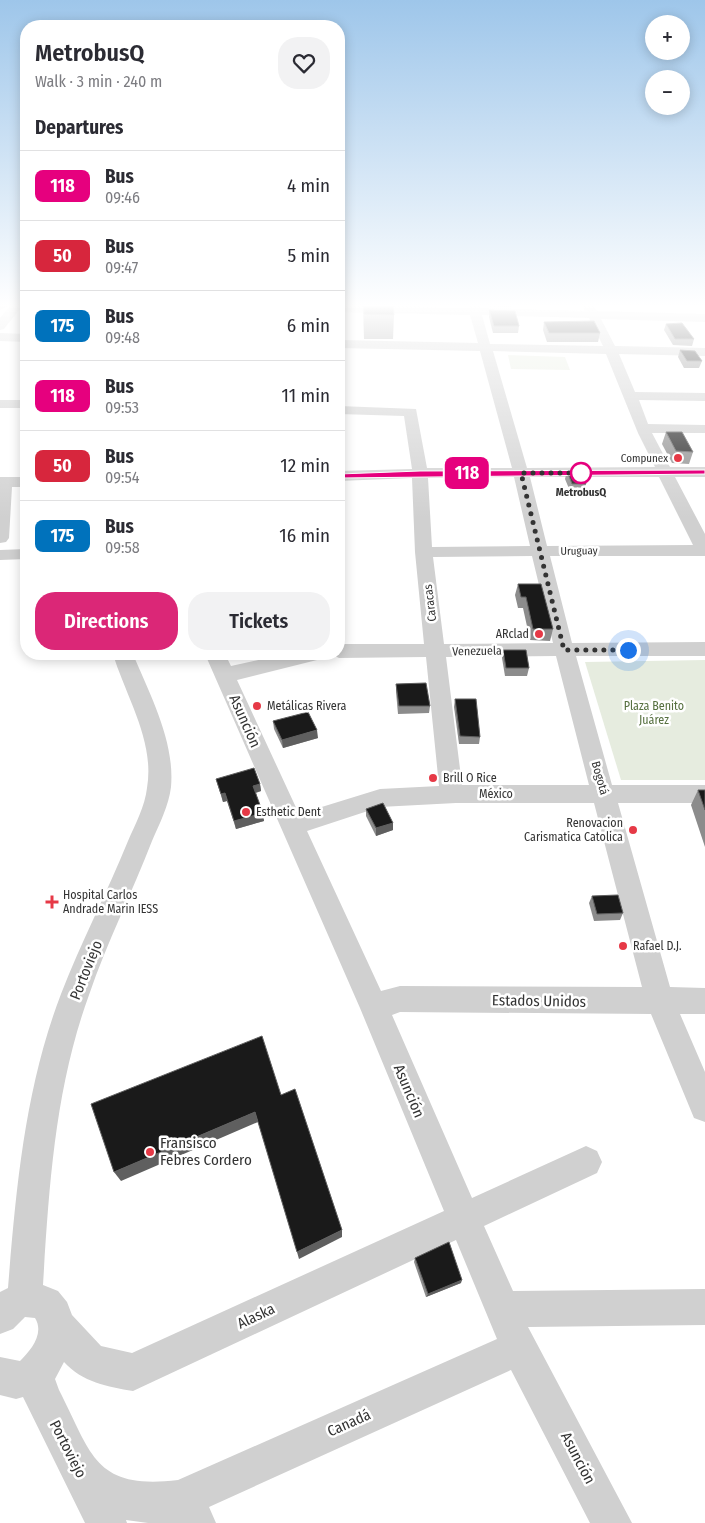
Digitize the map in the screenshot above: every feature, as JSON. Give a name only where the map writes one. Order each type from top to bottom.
[{"type":"street","name":"Bogotá","points":[[494,376],[521,473],[564,650],[660,1002],[705,1107]]},
{"type":"street","points":[[622,376],[643,428],[705,550]]},
{"type":"street","points":[[631,396],[705,397]]},
{"type":"street","points":[[0,404],[20,404]]},
{"type":"street","name":"Caracas","points":[[345,410],[412,412],[420,473],[424,552],[452,794]]},
{"type":"street","points":[[643,428],[705,429]]},
{"type":"street","points":[[345,476],[420,473],[705,472]]},
{"type":"street","points":[[0,538],[2,482],[20,482]]},
{"type":"street","name":"Uruguay","points":[[424,552],[705,550]]},
{"type":"street","points":[[0,555],[20,554]]},
{"type":"street","name":"Venezuela","points":[[345,651],[705,649]]},
{"type":"street","name":"Portoviejo","points":[[12,1308],[53,1062],[75,996],[159,789],[161,768],[159,751],[125,660]]},
{"type":"street","points":[[221,665],[234,672],[287,660]]},
{"type":"street","name":"Asunción","points":[[221,665],[291,826],[374,1007],[520,1348],[612,1523]]},
{"type":"street","name":"México","points":[[291,826],[380,798],[452,794],[705,794]]},
{"type":"street","name":"Estados Unidos","points":[[374,1007],[400,999],[705,1001]]},
{"type":"street","name":"Alaska","points":[[12,1308],[36,1299],[53,1312],[56,1324],[82,1358],[108,1369],[133,1372],[586,1162]]},
{"type":"street","points":[[503,1309],[705,1307]]},
{"type":"street","points":[[17,1374],[52,1350],[56,1324]]},
{"type":"street","name":"Canadá","points":[[82,1476],[102,1491],[126,1501],[153,1504],[181,1515],[520,1348]]},
{"type":"street","name":"Portoviejo","points":[[17,1374],[43,1399],[107,1523]]},
{"type":"green space","name":"Plaza Benito Juárez","points":[[705,660],[705,780],[621,780],[585,662]]},
{"type":"building","points":[[666,432],[682,432],[693,452],[676,451]]},
{"type":"building","points":[[567,471],[581,471],[586,484],[572,484]]},
{"type":"building","points":[[518,584],[541,584],[553,629],[533,629],[526,597],[521,597]]},
{"type":"building","points":[[503,650],[526,650],[529,668],[506,668]]},
{"type":"building","points":[[426,683],[430,706],[399,706],[396,684]]},
{"type":"building","points":[[455,699],[476,699],[480,737],[460,736]]},
{"type":"building","points":[[308,712],[317,730],[282,740],[273,721]]},
{"type":"building","points":[[254,768],[260,784],[253,786],[263,813],[234,821],[225,793],[221,794],[216,779]]},
{"type":"building","points":[[698,790],[705,790],[705,810]]},
{"type":"building","points":[[383,803],[393,823],[376,828],[366,809]]},
{"type":"building","points":[[618,895],[623,913],[597,914],[592,896]]},
{"type":"building","name":"Fransisco Febres Cordero","points":[[262,1036],[281,1095],[295,1089],[342,1230],[297,1252],[255,1112],[114,1172],[91,1104]]},
{"type":"building","points":[[449,1242],[462,1280],[428,1294],[415,1258]]},
{"type":"bus line","name":"118","points":[[345,476],[420,473],[705,472]]},
{"type":"place","name":"Compunex","points":[[678,458]]},
{"type":"place","name":"MetrobusQ","points":[[581,473]]},
{"type":"place","name":"ARclad","points":[[539,634]]},
{"type":"place","name":"Metálicas Rivera","points":[[257,706]]},
{"type":"place","name":"Brill O Rice","points":[[433,778]]},
{"type":"place","name":"Esthetic Dent","points":[[246,812]]},
{"type":"place","name":"Renovacion Carismatica Catolica","points":[[633,830]]},
{"type":"place","name":"Hospital Carlos Andrade Marin IESS","points":[[52,902]]},
{"type":"place","name":"Rafael D.J.","points":[[623,946]]},
{"type":"place","name":"Fransisco Febres Cordero","points":[[150,1152]]},
{"type":"route","points":[[581,473],[584,473],[521,473],[564,650],[628,650]]}]
